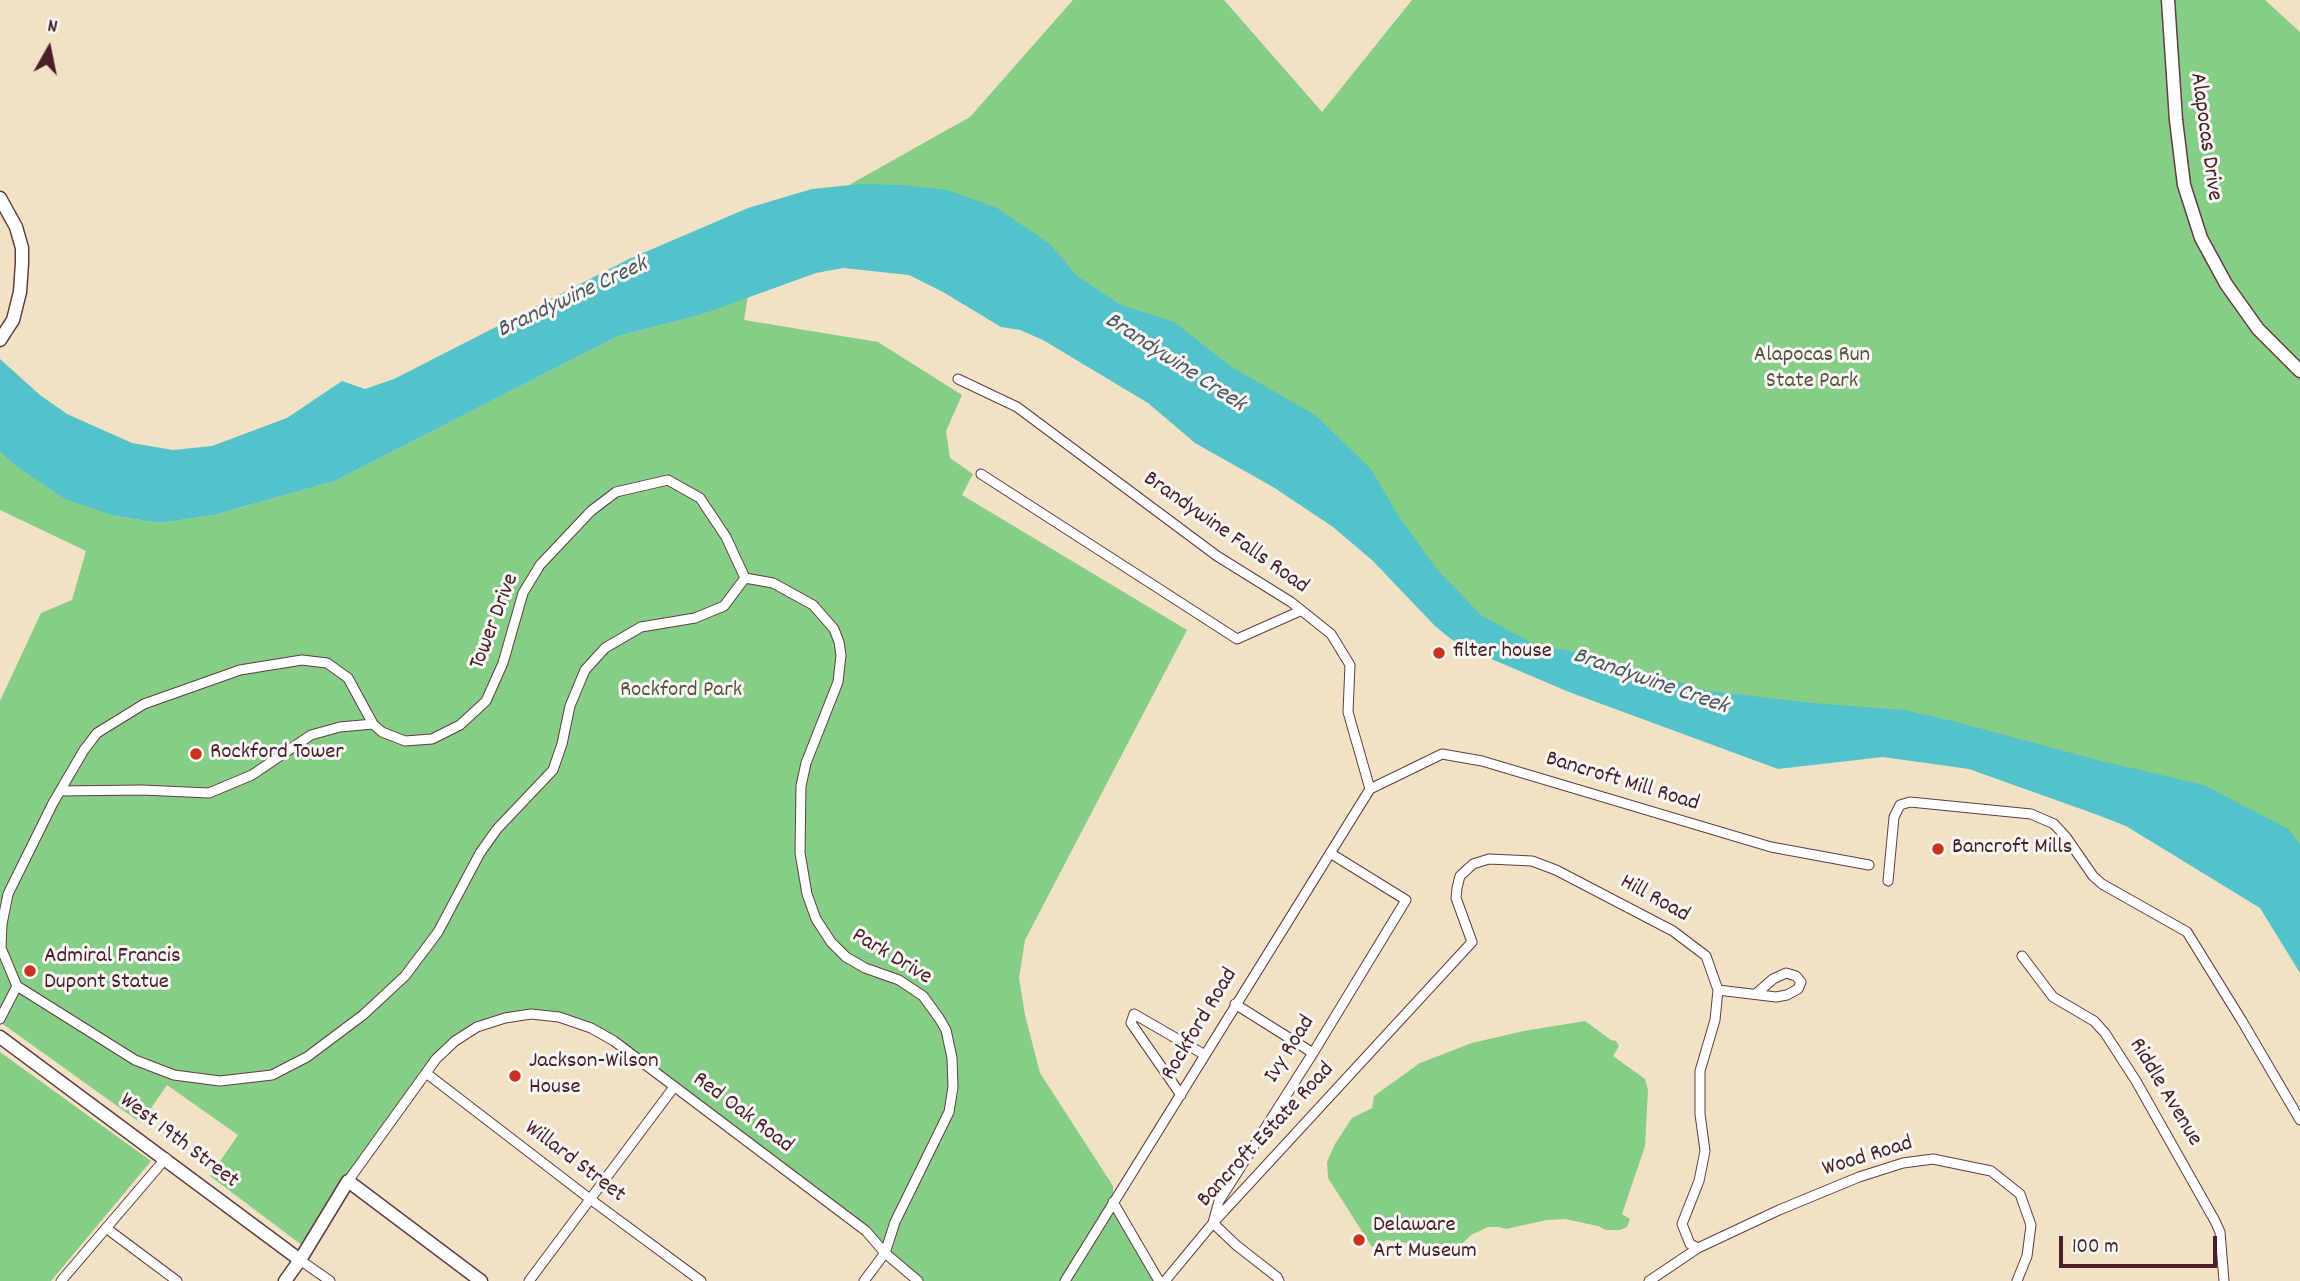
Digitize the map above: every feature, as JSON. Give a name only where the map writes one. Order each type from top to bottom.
[{"type":"street","name":"Alapocas Drive","points":[[2168,0],[2176,120],[2185,185],[2201,238],[2226,284],[2259,329],[2300,371]]},
{"type":"street","points":[[0,198],[16,227],[22,248],[22,263],[20,292],[13,320],[0,340]]},
{"type":"street","name":"Brandywine Falls Road","points":[[958,379],[1017,408],[1217,556],[1291,602],[1331,634],[1350,665],[1348,712],[1370,789]]},
{"type":"street","points":[[981,474],[1237,639],[1300,611]]},
{"type":"street","name":"Tower Drive","points":[[373,724],[382,732],[405,741],[432,739],[460,725],[474,714],[486,701],[503,663],[523,593],[540,565],[591,511],[616,492],[668,480],[700,498],[726,537],[745,578]]},
{"type":"street","points":[[60,791],[142,790],[209,793],[251,775],[311,735],[340,727],[373,724],[348,678],[327,663],[290,661],[240,670],[144,704],[97,733],[60,791],[19,870],[8,894],[3,915],[1,948],[17,986],[135,1060],[174,1075],[220,1081],[256,1079],[272,1075],[307,1057],[380,1001],[405,975],[439,932],[480,853],[497,829],[545,781],[558,763],[570,706],[586,670],[605,648],[641,627],[695,618],[724,606],[745,578]]},
{"type":"street","name":"Park Drive","points":[[745,578],[773,583],[813,606],[825,616],[839,642],[841,655],[838,682],[806,763],[801,786],[800,853],[807,894],[816,919],[831,942],[846,957],[865,968],[899,980],[923,996],[939,1018],[949,1042],[953,1074],[949,1112],[895,1222],[884,1253],[864,1281]]},
{"type":"street","name":"Bancroft Mill Road","points":[[1370,789],[1442,754],[1482,761],[1771,847],[1869,864]]},
{"type":"street","name":"Rockford Road","points":[[1065,1281],[1370,789]]},
{"type":"street","points":[[1888,881],[1894,817],[1900,805],[1910,802],[2031,814],[2054,824],[2102,884],[2187,932],[2300,1120]]},
{"type":"street","name":"Ivy Road","points":[[1213,1223],[1219,1201],[1406,900],[1330,853]]},
{"type":"street","name":"Hill Road","points":[[1400,1021],[1472,942],[1457,898],[1457,888],[1461,876],[1473,864],[1489,859],[1532,861],[1556,870],[1673,930],[1706,956],[1718,990],[1715,1020],[1700,1071],[1700,1114],[1705,1152],[1699,1181],[1682,1224],[1690,1244],[1698,1248]]},
{"type":"street","name":"Riddle Avenue","points":[[2022,956],[2053,997],[2094,1021],[2105,1033],[2136,1081],[2216,1221],[2220,1232],[2224,1281]]},
{"type":"street","points":[[0,1019],[17,986]]},
{"type":"street","points":[[1718,990],[1757,993]]},
{"type":"street","points":[[1235,1004],[1313,1053]]},
{"type":"street","points":[[1181,1095],[1131,1023],[1135,1014],[1205,1055]]},
{"type":"street","name":"Red Oak Road","points":[[348,1181],[445,1049],[477,1027],[517,1016],[545,1015],[574,1020],[603,1034],[866,1231],[884,1253],[918,1281]]},
{"type":"street","name":"Bancroft Estate Road","points":[[1165,1281],[1213,1223],[1400,1021]]},
{"type":"street","name":"West 19th Street","points":[[0,1037],[330,1281]]},
{"type":"street","name":"Willard Street","points":[[426,1073],[701,1281]]},
{"type":"street","points":[[529,1281],[674,1087]]},
{"type":"street","points":[[61,1281],[166,1158]]},
{"type":"street","name":"Wood Road","points":[[1649,1281],[1698,1248],[1779,1210],[1859,1177],[1903,1163],[1933,1159],[1991,1171],[2020,1194],[2031,1225],[2027,1256],[2017,1281]]},
{"type":"street","points":[[285,1281],[348,1181],[481,1281]]},
{"type":"street","points":[[1113,1202],[1159,1281]]},
{"type":"street","points":[[1213,1223],[1236,1245],[1278,1277],[1279,1281]]},
{"type":"street","points":[[106,1228],[177,1281]]},
{"type":"green space","name":"Alapocas Run State Park","points":[[1073,0],[1224,0],[1322,112],[1412,0],[2265,0],[2300,32],[2300,900],[2146,805],[1492,651],[1354,519],[854,204],[849,185],[970,117]]},
{"type":"green space","name":"Rockford Park","points":[[748,296],[744,320],[878,342],[962,395],[946,431],[950,458],[973,474],[962,495],[1187,630],[1025,940],[1019,978],[1025,1015],[1040,1073],[1113,1186],[1113,1202],[1159,1281],[918,1281],[877,1242],[614,1041],[545,1015],[490,1022],[436,1059],[307,1249],[210,1176],[238,1135],[167,1085],[141,1123],[0,1022],[0,701],[41,613],[72,600],[86,551],[0,510],[0,452],[13,464],[115,516],[160,523],[214,515],[335,481],[618,336],[700,315]]},
{"type":"green space","points":[[1585,1021],[1616,1041],[1619,1046],[1613,1056],[1645,1079],[1648,1090],[1645,1146],[1622,1214],[1630,1219],[1627,1227],[1606,1230],[1565,1219],[1547,1220],[1506,1229],[1488,1227],[1471,1235],[1463,1243],[1445,1249],[1387,1240],[1372,1247],[1328,1178],[1327,1162],[1352,1118],[1372,1108],[1374,1096],[1420,1063],[1472,1043]]},
{"type":"green space","points":[[0,1052],[151,1161],[51,1281],[0,1281]]},
{"type":"water","name":"Brandywine Creek","points":[[861,184],[948,190],[997,208],[1050,244],[1077,276],[1121,305],[1174,322],[1232,367],[1315,415],[1371,469],[1396,512],[1435,567],[1482,616],[1534,644],[1594,656],[1709,691],[1904,710],[1953,721],[2097,760],[2204,785],[2288,829],[2300,844],[2300,973],[2260,908],[2126,826],[1969,769],[1883,757],[1778,769],[1569,692],[1475,652],[1451,639],[1435,626],[1372,560],[1333,527],[1273,487],[1195,443],[1148,403],[1043,340],[1020,330],[1001,327],[909,275],[843,268],[816,273],[700,315],[618,336],[335,481],[214,515],[160,523],[115,516],[65,499],[13,464],[0,452],[0,359],[40,395],[67,414],[132,443],[173,450],[212,446],[287,418],[342,381],[365,389],[394,379],[629,259],[748,208],[812,189]]},
{"type":"place","name":"filter house","points":[[1439,653]]},
{"type":"place","name":"Rockford Tower","points":[[196,754]]},
{"type":"place","name":"Bancroft Mills","points":[[1938,849]]},
{"type":"place","name":"Admiral Francis Dupont Statue","points":[[30,971]]},
{"type":"place","name":"Jackson-Wilson House","points":[[515,1076]]},
{"type":"place","name":"Delaware Art Museum","points":[[1359,1240]]}]
